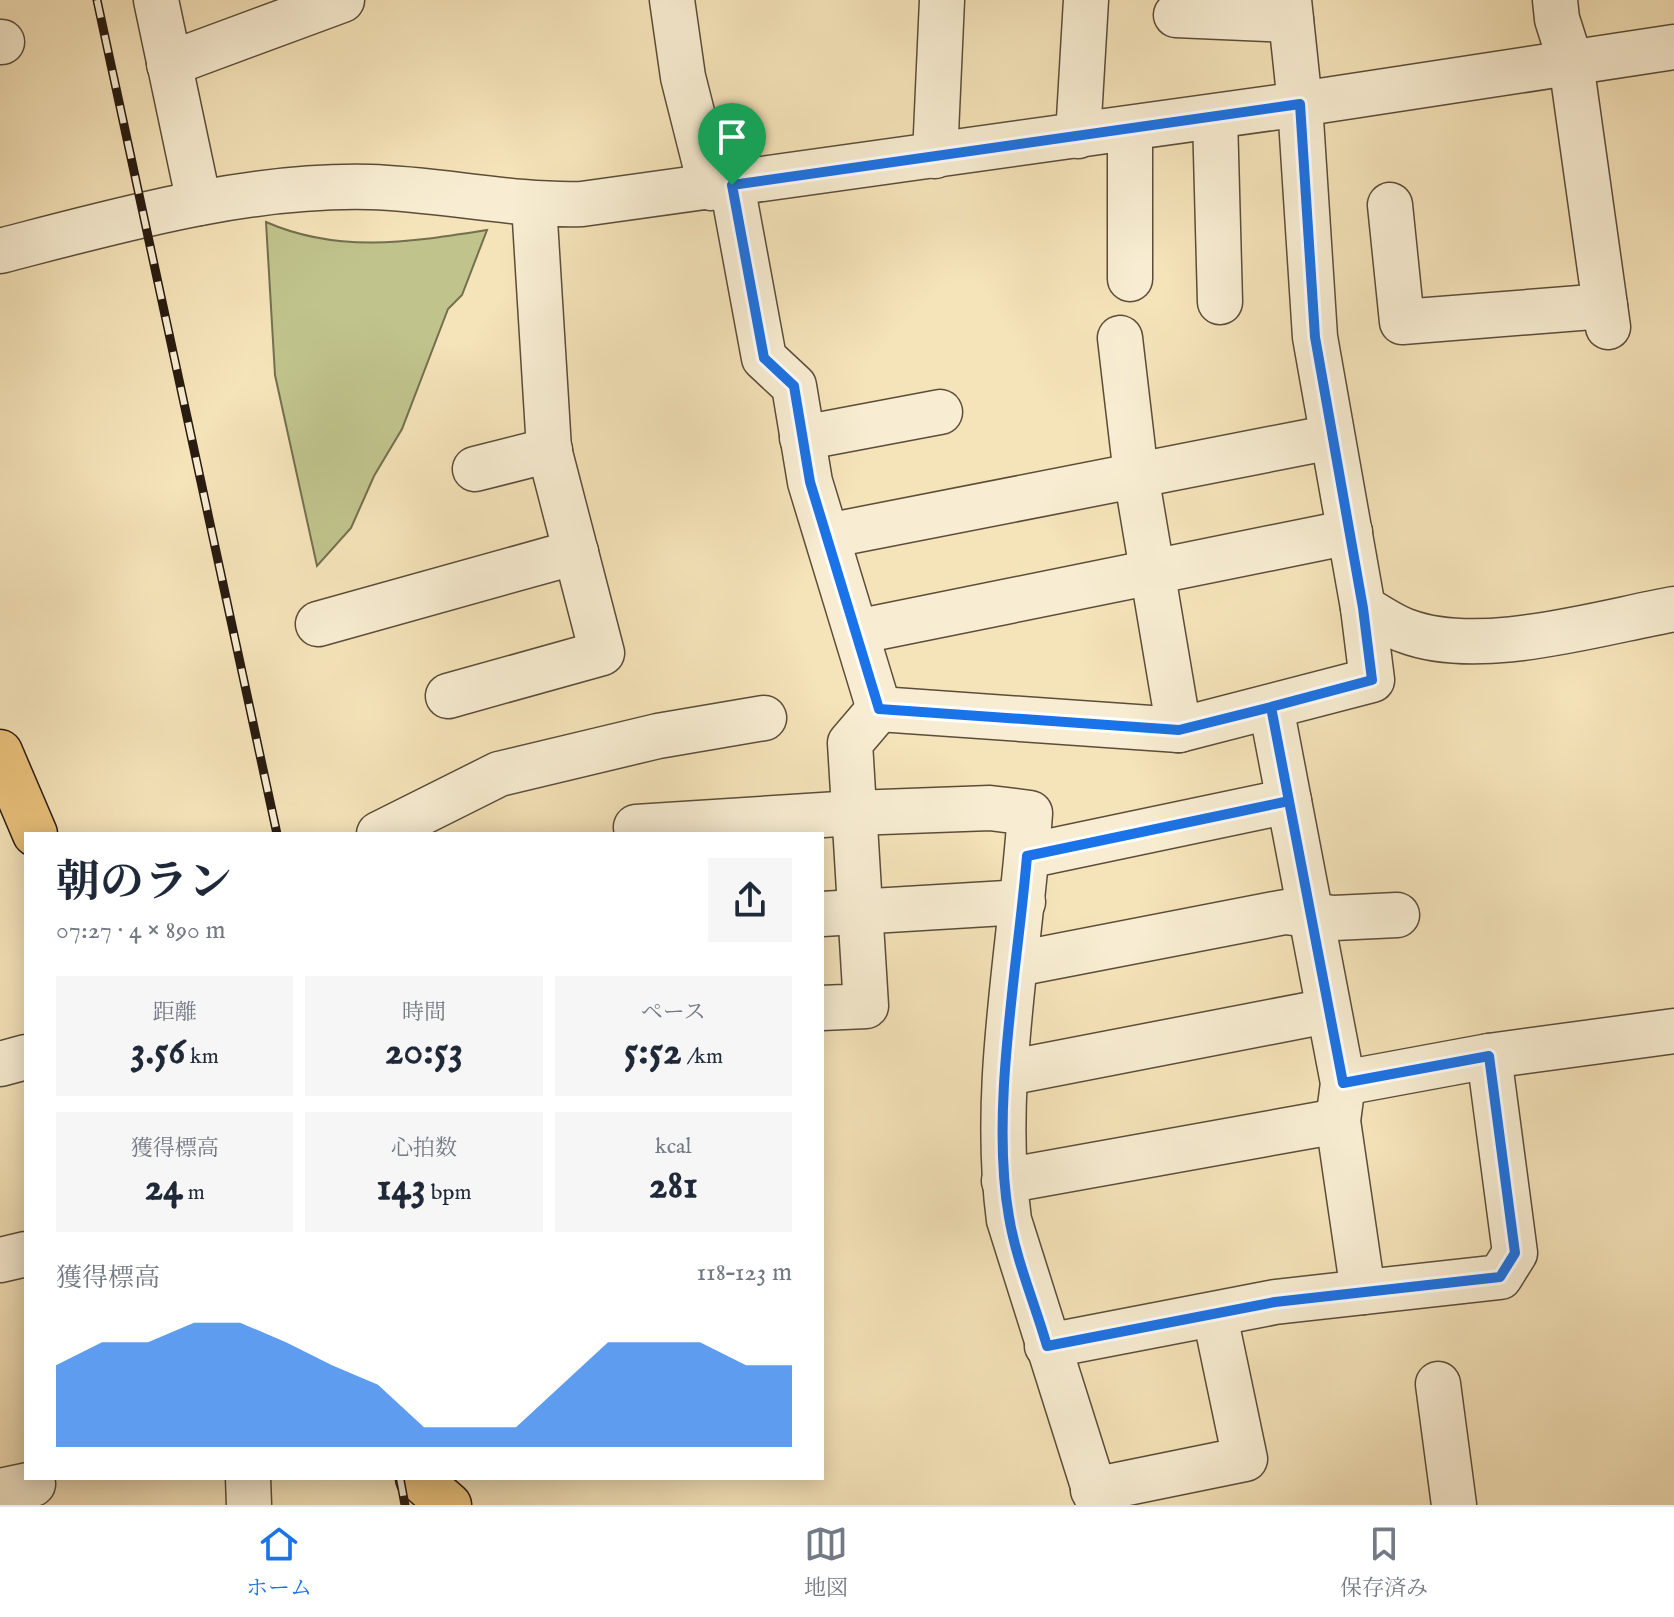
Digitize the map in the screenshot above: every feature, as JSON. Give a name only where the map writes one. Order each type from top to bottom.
[{"type":"main road","points":[[0,752],[34,832]]},
{"type":"main road","points":[[420,1480],[449,1505]]},
{"type":"street","points":[[156,0],[199,203]]},
{"type":"street","points":[[169,64],[342,0]]},
{"type":"street","points":[[672,0],[683,77],[722,186],[764,358],[794,386],[810,482],[879,709]]},
{"type":"street","points":[[935,156],[942,0]]},
{"type":"street","points":[[1078,136],[1086,0]]},
{"type":"street","points":[[1390,205],[1402,322],[1607,316],[1571,63],[1555,0]]},
{"type":"street","points":[[879,709],[1179,730],[1372,680],[1363,608],[1315,337],[1300,104],[1290,10],[1176,15]]},
{"type":"street","points":[[0,251],[199,203],[255,194],[369,187],[534,204],[582,204],[1215,117],[1674,47]]},
{"type":"street","points":[[1215,117],[1220,302]]},
{"type":"street","points":[[1130,129],[1130,279]]},
{"type":"street","points":[[448,696],[602,653],[550,450],[534,204]]},
{"type":"street","points":[[1120,338],[1136,475],[1179,730]]},
{"type":"street","points":[[802,438],[940,412]]},
{"type":"street","points":[[827,536],[1332,437]]},
{"type":"street","points":[[475,469],[550,450]]},
{"type":"street","points":[[856,632],[1350,532]]},
{"type":"street","points":[[318,624],[576,552]]},
{"type":"street","points":[[1363,608],[1406,631],[1453,641],[1503,640],[1674,609]]},
{"type":"street","points":[[1271,707],[1327,1011],[1363,1292]]},
{"type":"street","points":[[824,1008],[866,1006],[841,913],[854,813],[850,743],[879,709]]},
{"type":"street","points":[[383,832],[499,774],[658,736],[764,718]]},
{"type":"street","points":[[1027,856],[1289,801]]},
{"type":"street","points":[[637,832],[636,827],[854,813],[990,808],[1030,813],[1007,1073],[1004,1181],[1009,1220],[1096,1497],[1245,1459],[1215,1316]]},
{"type":"street","points":[[841,913],[1023,902]]},
{"type":"street","points":[[1017,964],[1285,912],[1334,918],[1397,915]]},
{"type":"street","points":[[1007,1073],[1327,1011]]},
{"type":"street","points":[[1004,1181],[1340,1102],[1489,1056],[1674,1031]]},
{"type":"street","points":[[1047,1346],[1275,1302],[1500,1277],[1515,1253],[1489,1056]]},
{"type":"street","points":[[0,1064],[24,1058]]},
{"type":"street","points":[[0,1260],[24,1254]]},
{"type":"street","points":[[1438,1384],[1454,1505]]},
{"type":"street","points":[[248,1480],[249,1505]]},
{"type":"green space","points":[[266,222],[293,232],[348,242],[402,241],[487,230],[462,295],[448,309],[402,429],[374,476],[351,528],[317,566],[275,375]]},
{"type":"railway","points":[[97,0],[277,832]]},
{"type":"railway","points":[[400,1480],[405,1505]]},
{"type":"route","points":[[732,185],[764,358],[794,386],[810,482],[879,709],[1179,730],[1271,707],[1289,801],[1327,1011],[1343,1083],[1489,1056],[1515,1253],[1500,1277],[1275,1302],[1047,1346],[1009,1220],[1004,1181],[1007,1073],[1027,856],[1289,801],[1271,707],[1372,680],[1363,608],[1315,337],[1300,104],[732,185]]}]
